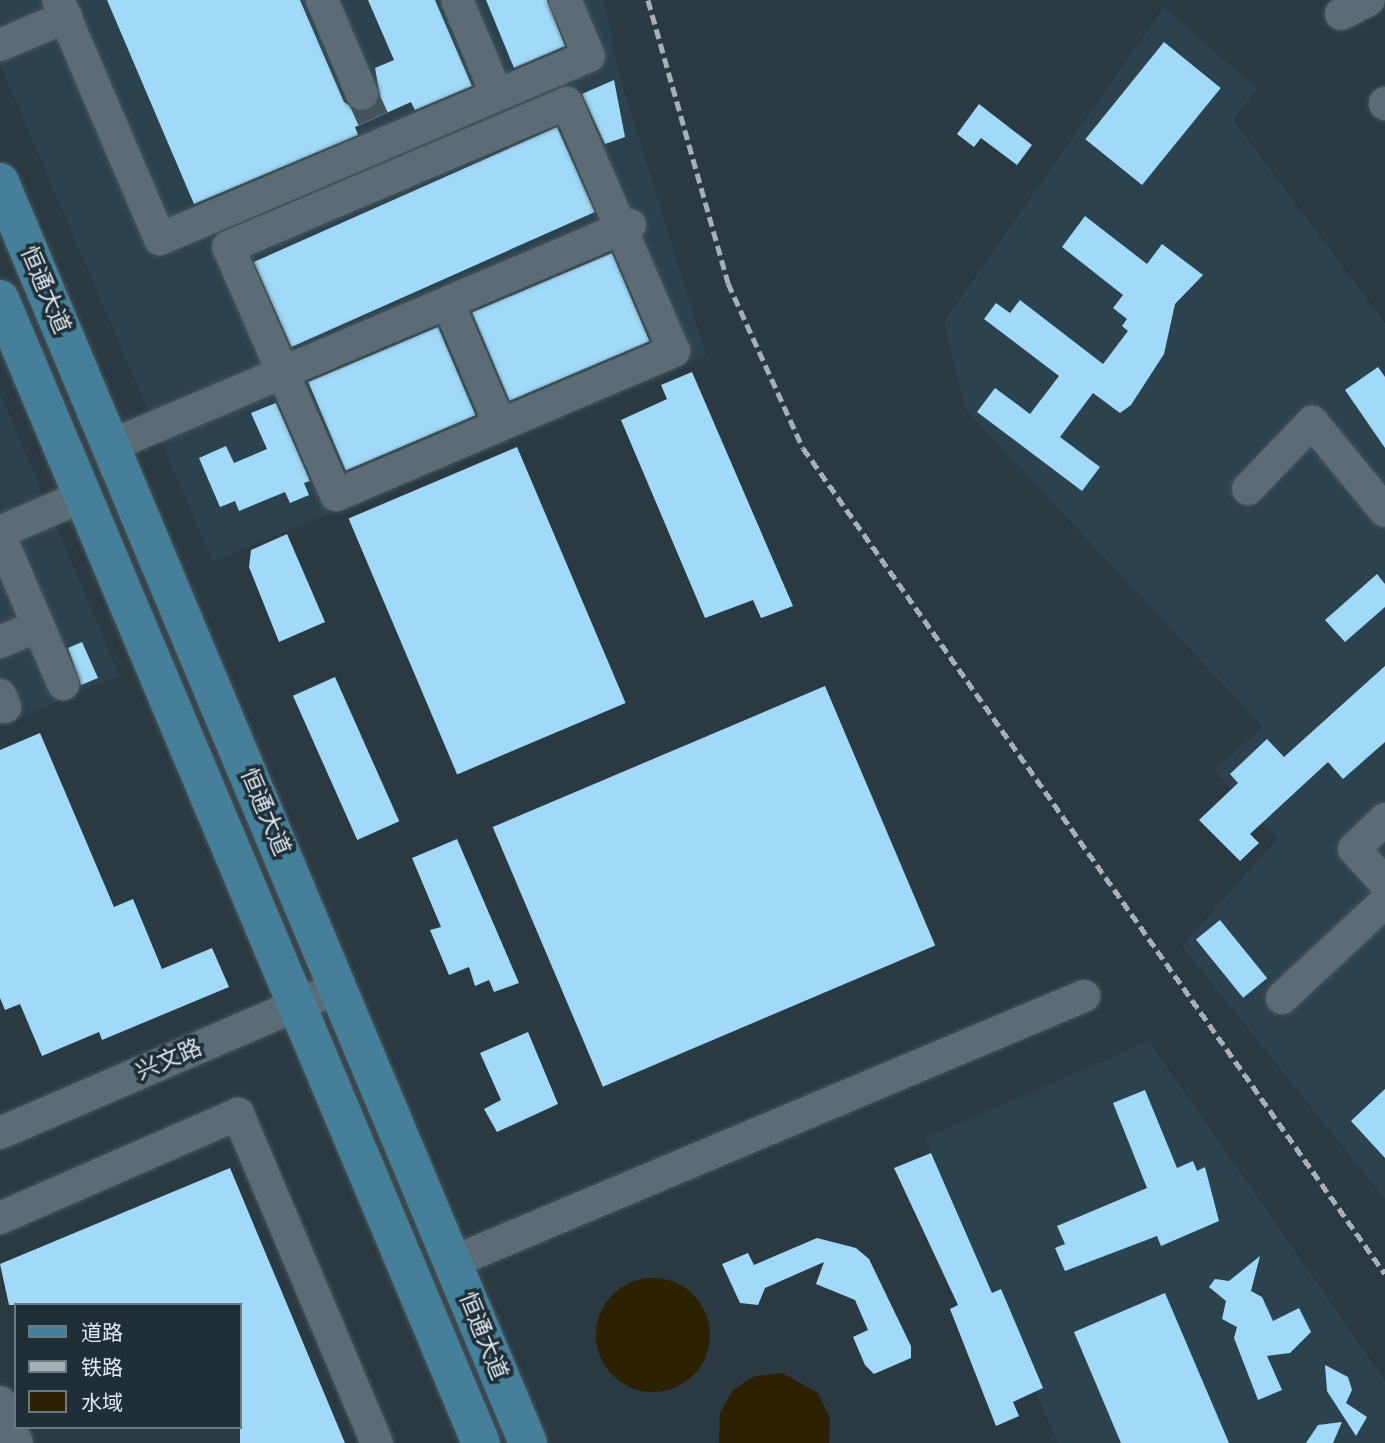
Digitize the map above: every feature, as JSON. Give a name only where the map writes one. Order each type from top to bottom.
[{"type":"main road","name":"恒通大道","points":[[0,182],[339,987],[527,1443]]},
{"type":"main road","name":"恒通大道","points":[[0,299],[481,1443]]},
{"type":"street","points":[[322,0],[373,119]]},
{"type":"street","points":[[457,0],[497,95]]},
{"type":"street","points":[[0,45],[62,9],[160,239],[373,119],[497,95],[589,56],[565,0]]},
{"type":"street","points":[[1341,13],[1369,0]]},
{"type":"street","points":[[567,103],[626,227],[674,351],[336,495],[228,247],[567,103]]},
{"type":"street","points":[[110,446],[626,227]]},
{"type":"street","points":[[449,303],[500,425]]},
{"type":"street","points":[[1248,489],[1312,422],[1385,511]]},
{"type":"street","points":[[63,684],[0,534],[83,496]]},
{"type":"street","points":[[0,642],[38,626]]},
{"type":"street","points":[[1385,819],[1353,849],[1385,883]]},
{"type":"street","points":[[1282,998],[1385,902]]},
{"type":"street","name":"兴文路","points":[[0,1133],[339,987]]},
{"type":"street","points":[[453,1262],[1084,996]]},
{"type":"street","points":[[0,1218],[238,1114],[377,1443]]},
{"type":"street","points":[[0,1402],[18,1443]]},
{"type":"shaded area","points":[[0,0],[604,0],[619,74],[706,355],[213,562],[0,64]]},
{"type":"shaded area","points":[[1164,7],[1257,89],[1233,120],[1385,323],[1385,1199],[1182,946],[1278,838],[1214,770],[1263,727],[966,410],[944,322]]},
{"type":"shaded area","points":[[0,393],[119,675],[0,726]]},
{"type":"shaded area","points":[[1149,1041],[1385,1381],[1385,1443],[1058,1443],[925,1138]]},
{"type":"water","points":[[653,1278],[675,1283],[693,1295],[705,1313],[710,1335],[705,1357],[693,1375],[675,1387],[653,1392],[631,1387],[613,1375],[601,1357],[596,1335],[601,1313],[613,1295],[631,1283]]},
{"type":"water","points":[[782,1373],[818,1393],[830,1418],[829,1443],[719,1443],[720,1413],[733,1390],[755,1376]]},
{"type":"building","points":[[107,0],[300,0],[344,102],[360,112],[380,97],[375,68],[394,60],[368,0],[435,0],[472,86],[415,110],[411,102],[355,127],[358,135],[194,204]]},
{"type":"building","points":[[486,0],[547,0],[565,46],[514,68]]},
{"type":"building","points":[[1164,42],[1221,88],[1142,185],[1085,139]]},
{"type":"building","points":[[614,80],[625,137],[605,144],[582,94]]},
{"type":"building","points":[[979,104],[1032,145],[1017,165],[981,138],[974,147],[957,134]]},
{"type":"building","points":[[557,127],[595,212],[292,347],[254,262]]},
{"type":"building","points":[[1085,216],[1147,264],[1162,244],[1203,275],[1175,304],[1164,354],[1131,405],[1120,413],[1093,393],[1060,437],[1100,467],[1082,491],[977,412],[995,388],[1030,414],[1059,376],[984,319],[996,303],[1010,313],[1020,300],[1103,364],[1128,331],[1122,326],[1127,319],[1113,308],[1123,295],[1062,247]]},
{"type":"building","points":[[612,253],[650,341],[510,401],[472,312]]},
{"type":"building","points":[[438,327],[476,415],[346,470],[308,382]]},
{"type":"building","points":[[1378,367],[1385,377],[1385,448],[1345,390]]},
{"type":"building","points":[[692,372],[793,606],[761,618],[753,600],[705,618],[621,420],[667,399],[661,385]]},
{"type":"building","points":[[276,403],[310,481],[304,483],[309,495],[290,503],[285,492],[239,511],[235,501],[220,507],[199,458],[226,446],[234,463],[267,449],[251,413]]},
{"type":"building","points":[[517,447],[626,703],[457,774],[349,519]]},
{"type":"building","points":[[287,534],[325,622],[279,642],[249,567],[251,550]]},
{"type":"building","points":[[1377,574],[1385,584],[1385,607],[1345,642],[1325,620]]},
{"type":"building","points":[[82,642],[98,678],[81,685],[68,648]]},
{"type":"building","points":[[1385,666],[1385,742],[1343,779],[1328,762],[1250,834],[1259,843],[1240,861],[1199,820],[1238,783],[1230,774],[1267,739],[1284,757]]},
{"type":"building","points":[[335,677],[399,821],[357,840],[293,696]]},
{"type":"building","points":[[825,686],[935,946],[603,1087],[493,827]]},
{"type":"building","points":[[40,733],[114,907],[133,899],[162,969],[212,948],[229,987],[102,1040],[99,1032],[42,1056],[20,1004],[5,1010],[0,998],[0,750]]},
{"type":"building","points":[[457,839],[519,983],[494,992],[489,980],[475,986],[469,967],[449,975],[430,930],[441,927],[412,858]]},
{"type":"building","points":[[1220,920],[1267,978],[1243,998],[1196,940]]},
{"type":"building","points":[[528,1032],[558,1104],[497,1132],[484,1109],[501,1100],[480,1053]]},
{"type":"building","points":[[1385,1089],[1385,1158],[1351,1121]]},
{"type":"building","points":[[1145,1090],[1177,1168],[1193,1161],[1197,1171],[1205,1167],[1219,1221],[1161,1246],[1157,1236],[1065,1271],[1055,1248],[1065,1244],[1057,1226],[1147,1188],[1113,1103]]},
{"type":"building","points":[[931,1153],[992,1293],[1001,1289],[1043,1388],[1013,1402],[1019,1416],[996,1426],[950,1309],[958,1305],[894,1168]]},
{"type":"building","points":[[230,1168],[345,1443],[240,1443],[242,1303],[9,1305],[0,1264]]},
{"type":"building","points":[[817,1238],[856,1248],[869,1259],[911,1346],[911,1358],[874,1374],[865,1365],[853,1337],[868,1330],[855,1300],[816,1284],[824,1262],[765,1288],[758,1305],[740,1303],[722,1264],[748,1253],[754,1265]]},
{"type":"building","points":[[1260,1256],[1251,1291],[1262,1297],[1273,1321],[1299,1308],[1311,1332],[1290,1353],[1267,1356],[1282,1390],[1258,1400],[1234,1338],[1237,1327],[1222,1319],[1226,1301],[1209,1287],[1215,1279],[1229,1281]]},
{"type":"building","points":[[1165,1293],[1229,1443],[1121,1443],[1074,1332]]},
{"type":"building","points":[[1325,1365],[1348,1377],[1352,1390],[1346,1403],[1367,1417],[1356,1436],[1327,1391]]},
{"type":"building","points":[[1342,1422],[1333,1443],[1306,1443],[1318,1425]]},
{"type":"tunnel","points":[[362,94],[373,119]]},
{"type":"railway","points":[[648,0],[728,283],[803,448],[1385,1274]]}]
